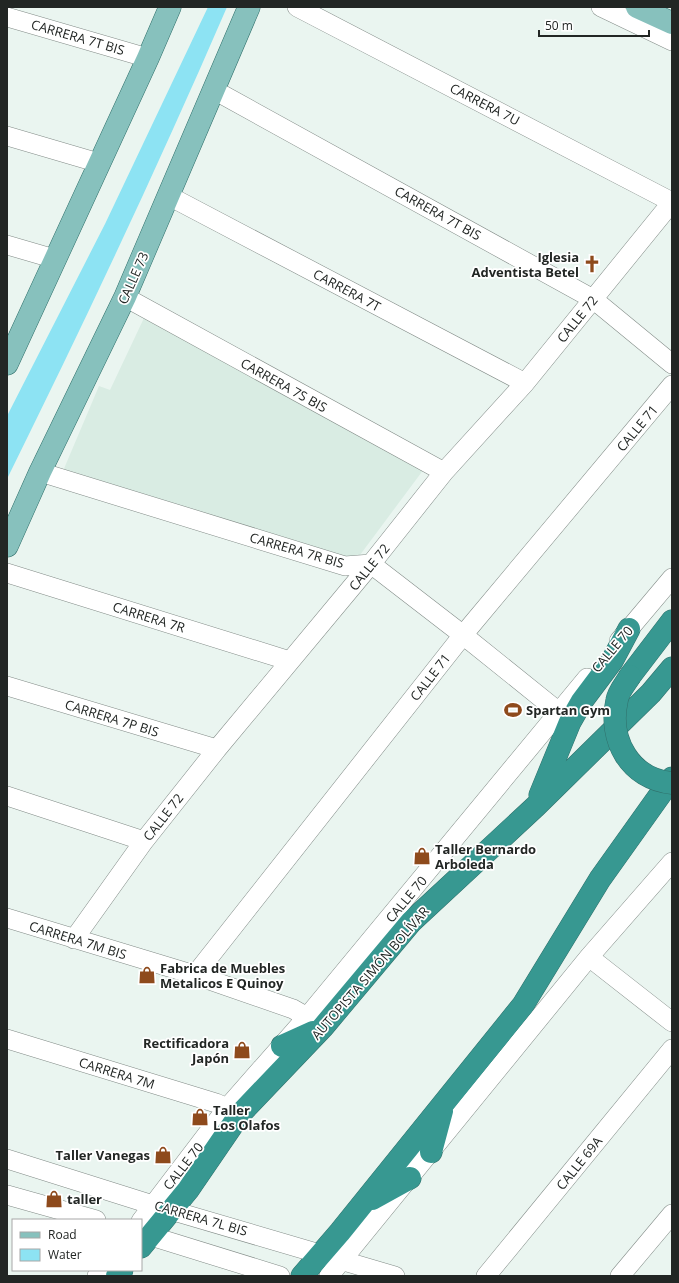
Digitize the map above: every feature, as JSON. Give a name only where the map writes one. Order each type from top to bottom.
[{"type":"highway","points":[[672,621],[630,676],[617,698],[614,724],[621,749],[637,769],[660,782],[672,783]]},
{"type":"highway","points":[[536,806],[570,722],[582,701],[612,661],[629,629]]},
{"type":"highway","name":"AUTOPISTA SIMÓN BOLÍVAR","points":[[143,1234],[162,1207],[188,1190],[234,1111],[315,1022],[410,922],[536,806],[651,693],[672,668]]},
{"type":"highway","points":[[302,1276],[362,1205],[523,1005],[600,879],[672,778]]},
{"type":"highway","points":[[282,1046],[315,1022]]},
{"type":"highway","points":[[234,1111],[267,1063]]},
{"type":"highway","points":[[431,1152],[445,1102]]},
{"type":"highway","points":[[362,1205],[410,1178]]},
{"type":"main road","points":[[8,359],[148,58],[170,7]]},
{"type":"main road","name":"CALLE 73","points":[[7,546],[40,472],[125,297],[249,7]]},
{"type":"main road","points":[[637,7],[672,23]]},
{"type":"street","name":"CARRERA 7U","points":[[297,7],[672,202]]},
{"type":"street","points":[[601,7],[672,41]]},
{"type":"street","name":"CARRERA 7T BIS","points":[[7,17],[148,58]]},
{"type":"street","name":"CARRERA 7T BIS","points":[[214,90],[593,298],[672,364]]},
{"type":"street","points":[[7,136],[99,163]]},
{"type":"street","name":"CARRERA 7T","points":[[169,196],[525,383]]},
{"type":"street","name":"CALLE 72","points":[[74,939],[144,841],[217,749],[371,564],[444,472],[525,383],[672,202]]},
{"type":"street","points":[[7,245],[55,259]]},
{"type":"street","name":"CARRERA 7S BIS","points":[[125,297],[444,472]]},
{"type":"street","name":"CALLE 71","points":[[195,975],[464,635],[672,385]]},
{"type":"street","name":"CARRERA 7R BIS","points":[[40,472],[345,566],[371,564]]},
{"type":"street","points":[[371,564],[464,635],[560,713]]},
{"type":"street","name":"CARRERA 7R","points":[[7,573],[290,661]]},
{"type":"street","name":"CALLE 70","points":[[315,1022],[560,713],[672,578]]},
{"type":"street","name":"CARRERA 7P BIS","points":[[7,686],[217,749]]},
{"type":"street","points":[[7,796],[144,841]]},
{"type":"street","points":[[329,1276],[589,957],[672,862]]},
{"type":"street","name":"CARRERA 7M BIS","points":[[7,918],[195,975],[293,1009],[315,1022]]},
{"type":"street","points":[[589,957],[672,1022]]},
{"type":"street","name":"CARRERA 7M","points":[[7,1039],[216,1103],[234,1111]]},
{"type":"street","points":[[267,1063],[282,1046]]},
{"type":"street","name":"CALLE 69A","points":[[486,1276],[672,1049]]},
{"type":"street","name":"CARRERA 7L BIS","points":[[7,1158],[162,1207],[395,1276]]},
{"type":"street","points":[[7,1194],[93,1219]]},
{"type":"street","points":[[620,1276],[665,1233],[672,1214]]},
{"type":"street","points":[[143,1234],[280,1276]]},
{"type":"shaded area","points":[[144,318],[424,469],[357,559],[345,561],[63,471],[99,386],[110,390]]},
{"type":"water","points":[[208,7],[227,7],[120,244],[7,479],[7,416],[105,224]]},
{"type":"place","name":"Iglesia Adventista Betel","points":[[592,264]]},
{"type":"place","name":"Spartan Gym","points":[[513,710]]},
{"type":"place","name":"Taller Bernardo Arboleda","points":[[422,856]]},
{"type":"place","name":"Fabrica de Muebles Metalicos E Quinoy","points":[[147,975]]},
{"type":"place","name":"Rectificadora Japón","points":[[242,1050]]},
{"type":"place","name":"Taller Los Olafos","points":[[200,1117]]},
{"type":"place","name":"Taller Vanegas","points":[[163,1155]]},
{"type":"place","name":"taller","points":[[54,1199]]}]
